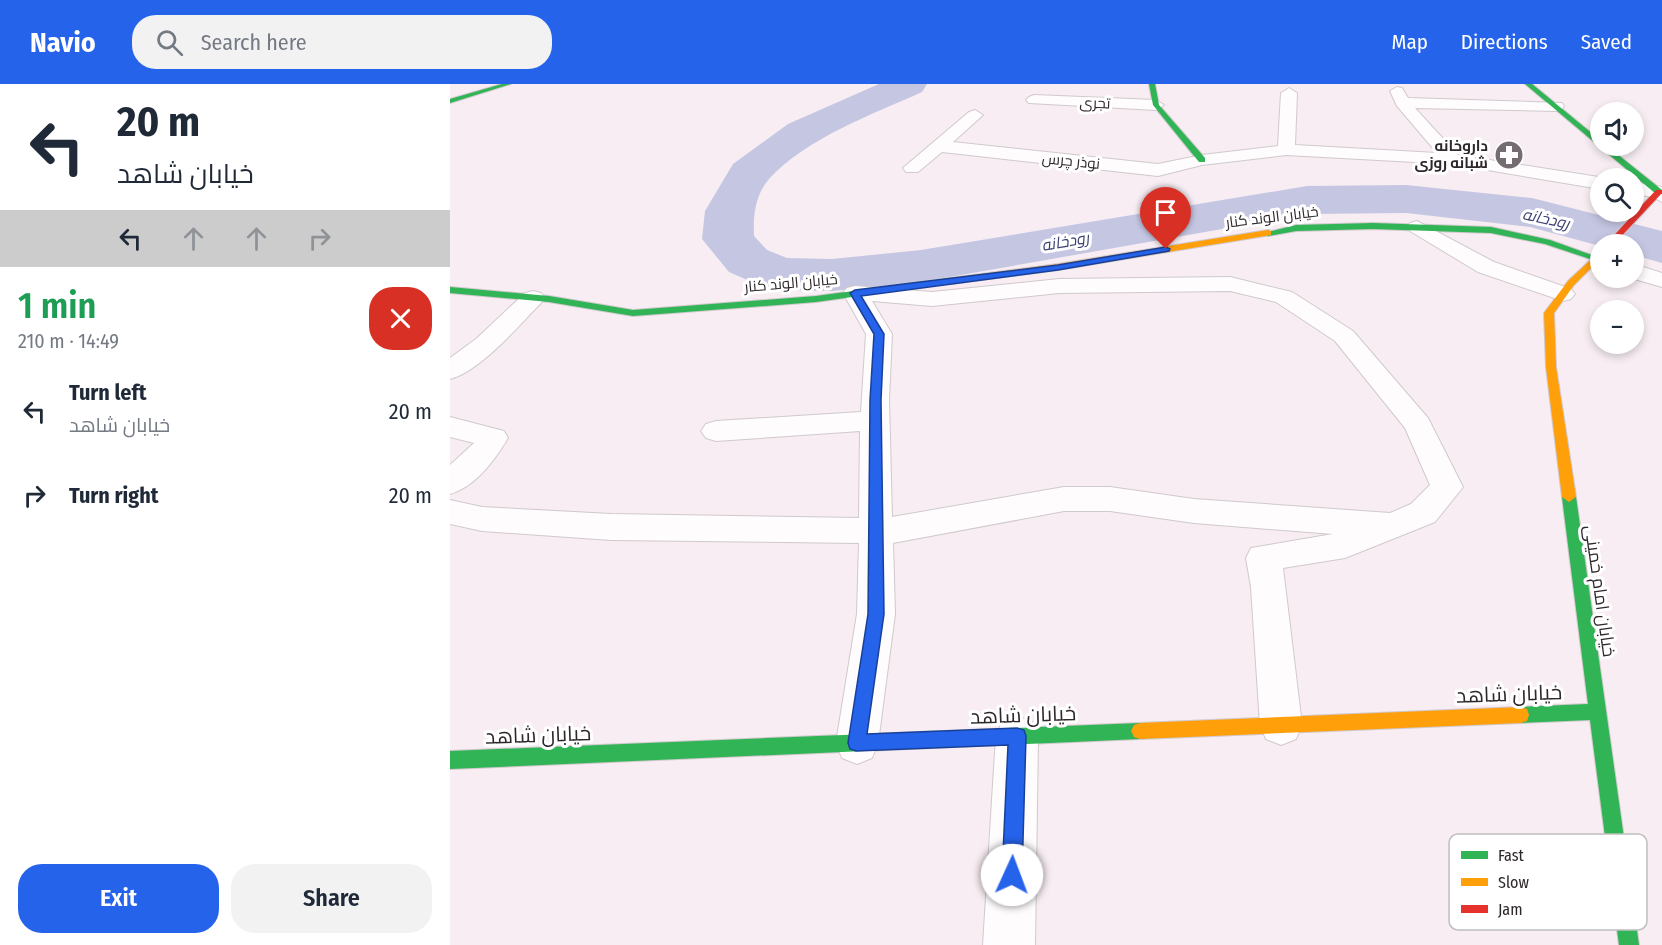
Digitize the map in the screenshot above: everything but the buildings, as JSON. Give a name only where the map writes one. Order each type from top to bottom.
[{"type":"street","points":[[454,97],[508,84]]},
{"type":"street","points":[[1152,84],[1156,105],[1202,160]]},
{"type":"street","points":[[1393,84],[1402,103],[1452,159]]},
{"type":"street","points":[[1528,84],[1590,134]]},
{"type":"street","points":[[1286,150],[1289,93]]},
{"type":"street","name":"تجری","points":[[1034,100],[1156,105]]},
{"type":"street","points":[[1402,103],[1556,106]]},
{"type":"street","points":[[912,168],[975,115]]},
{"type":"street","name":"نوذر چرس","points":[[938,146],[1158,170],[1202,160],[1286,150],[1452,159],[1590,181]]},
{"type":"street","points":[[1616,156],[1661,193]]},
{"type":"street","points":[[1644,190],[1661,193]]},
{"type":"street","name":"خیابان امام خمینی","points":[[1620,234],[1661,193]]},
{"type":"street","points":[[1417,227],[1486,267],[1563,294]]},
{"type":"street","name":"خیابان الوند کنار","points":[[450,290],[533,298],[633,313],[855,293],[1058,267],[1296,228],[1417,227],[1491,230],[1590,251]]},
{"type":"street","name":"خیابان امام خمینی","points":[[1590,266],[1563,294],[1549,313],[1551,367],[1614,834]]},
{"type":"street","points":[[1644,274],[1662,280]]},
{"type":"street","points":[[855,293],[932,299],[1059,286],[1221,284],[1284,297],[1344,336],[1418,425],[1447,487],[1423,513],[1345,545],[1263,558],[1269,586],[1281,725]]},
{"type":"street","points":[[855,293],[879,334],[876,420],[876,614],[856,743]]},
{"type":"street","points":[[450,371],[485,344],[533,298]]},
{"type":"street","points":[[716,431],[876,420]]},
{"type":"street","points":[[450,427],[493,438],[482,453],[450,483]]},
{"type":"street","points":[[450,512],[482,519],[611,527],[876,531],[1064,499],[1110,499],[1194,511],[1392,526]]},
{"type":"street","name":"خیابان شاهد","points":[[450,760],[1598,712]]},
{"type":"street","points":[[1009,945],[1017,736]]},
{"type":"street","name":"خیابان امام خمینی","points":[[1627,930],[1629,945]]},
{"type":"waterway","name":"رودخانه","points":[[909,84],[802,133],[749,173],[729,211],[728,239],[748,261],[780,274],[832,275],[921,266],[1307,200],[1406,199],[1532,213],[1662,247]]},
{"type":"traffic: fast","points":[[450,101],[508,84]]},
{"type":"traffic: fast","points":[[1152,84],[1156,105],[1202,160]]},
{"type":"traffic: fast","points":[[1528,84],[1590,135]]},
{"type":"traffic: fast","points":[[1615,156],[1659,192]]},
{"type":"traffic: fast","points":[[1268,233],[1296,228],[1373,226],[1491,230],[1547,242],[1590,256]]},
{"type":"traffic: fast","points":[[450,290],[549,299],[633,313],[816,299],[950,281]]},
{"type":"traffic: fast","points":[[1569,497],[1614,834]]},
{"type":"traffic: fast","points":[[1521,715],[1598,712]]},
{"type":"traffic: fast","points":[[450,760],[1140,731]]},
{"type":"traffic: fast","points":[[1627,930],[1629,945]]},
{"type":"traffic: slow","points":[[950,281],[1058,267],[1268,233]]},
{"type":"traffic: slow","points":[[1569,497],[1551,367],[1549,313],[1571,283],[1590,264]]},
{"type":"traffic: slow","points":[[1140,731],[1521,715]]},
{"type":"traffic: jam","points":[[1619,234],[1659,192]]},
{"type":"place","name":"داروخانه شبانه روزی","points":[[1509,155]]},
{"type":"route","points":[[1012,875],[1017,736],[856,743],[876,614],[875,400],[879,334],[855,293],[1058,267],[1166,249]]}]
